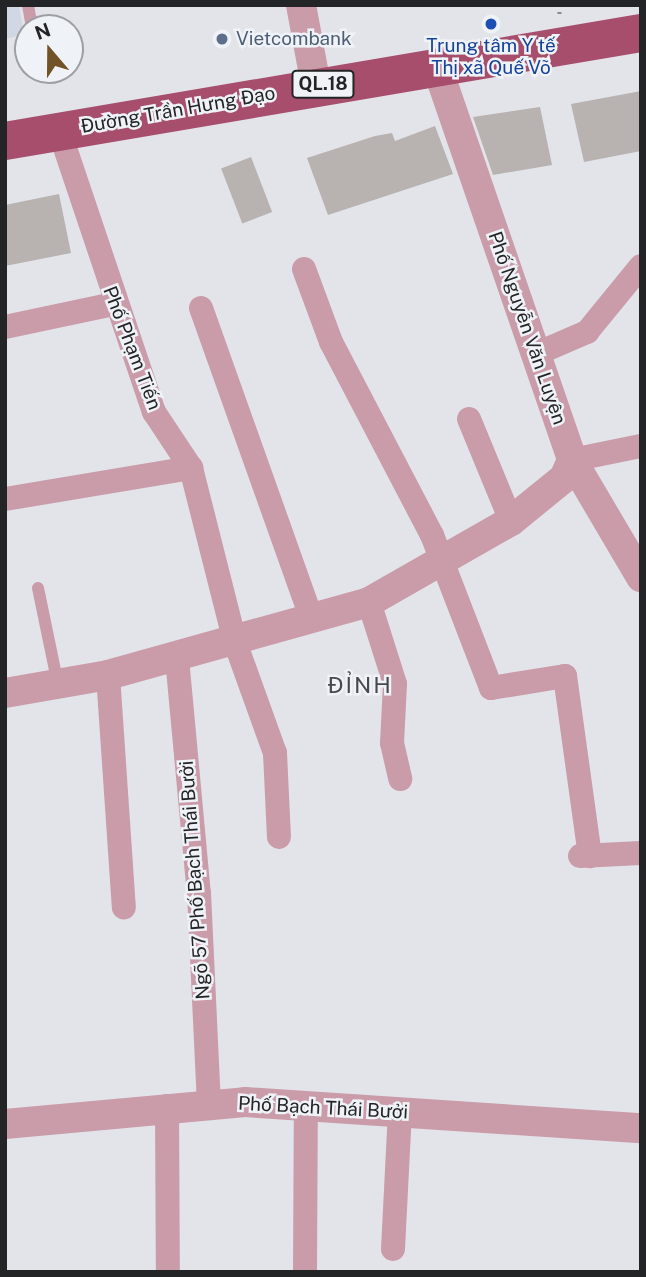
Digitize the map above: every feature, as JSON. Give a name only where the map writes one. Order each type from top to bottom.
[{"type":"highway","name":"Đường Trần Hưng Đạo","points":[[5,141],[316,85],[641,33]]},
{"type":"street","points":[[301,5],[316,85]]},
{"type":"street","name":"Phố Nguyễn Văn Luyện","points":[[437,67],[572,460],[641,577]]},
{"type":"street","name":"Phố Phạm Tiến","points":[[59,130],[114,304],[154,412],[191,468],[235,642],[275,753],[279,837]]},
{"type":"street","points":[[536,354],[587,332],[641,266]]},
{"type":"street","points":[[304,269],[331,342],[441,559],[491,688],[565,676],[585,856],[641,853]]},
{"type":"street","points":[[5,327],[114,304]]},
{"type":"street","points":[[201,308],[310,614]]},
{"type":"street","points":[[469,419],[511,521]]},
{"type":"street","points":[[5,693],[108,676],[235,642],[310,614],[369,602],[511,521],[564,478],[572,460],[641,446]]},
{"type":"street","points":[[5,499],[191,468]]},
{"type":"street","points":[[369,602],[395,684],[391,743],[400,779]]},
{"type":"street","name":"Ngõ 57 Phố Bạch Thái Bưởi","points":[[177,658],[199,893],[209,1103]]},
{"type":"street","points":[[108,676],[124,907]]},
{"type":"street","name":"Phố Bạch Thái Bưởi","points":[[5,1124],[209,1103],[306,1106],[641,1128]]},
{"type":"street","points":[[306,1106],[306,1272]]},
{"type":"street","points":[[167,1107],[168,1272]]},
{"type":"street","points":[[393,1249],[400,1112]]},
{"type":"lane","points":[[38,589],[58,685]]},
{"type":"shaded area","points":[[5,5],[19,5],[20,14],[14,14],[14,37],[5,39]]},
{"type":"building","points":[[641,91],[641,151],[584,162],[571,104]]},
{"type":"building","points":[[540,107],[552,165],[493,175],[473,117]]},
{"type":"building","points":[[435,126],[453,174],[328,215],[307,158],[375,136],[392,133],[395,141]]},
{"type":"building","points":[[251,157],[272,212],[242,224],[221,168]]},
{"type":"building","points":[[59,194],[71,253],[5,266],[5,205]]},
{"type":"place","name":"Trung tâm Y tế Thị xã Quế Võ","points":[[491,24]]},
{"type":"place","name":"Vietcombank","points":[[222,39]]},
{"type":"district","name":"ĐỈNH","points":[[360,685]]}]
